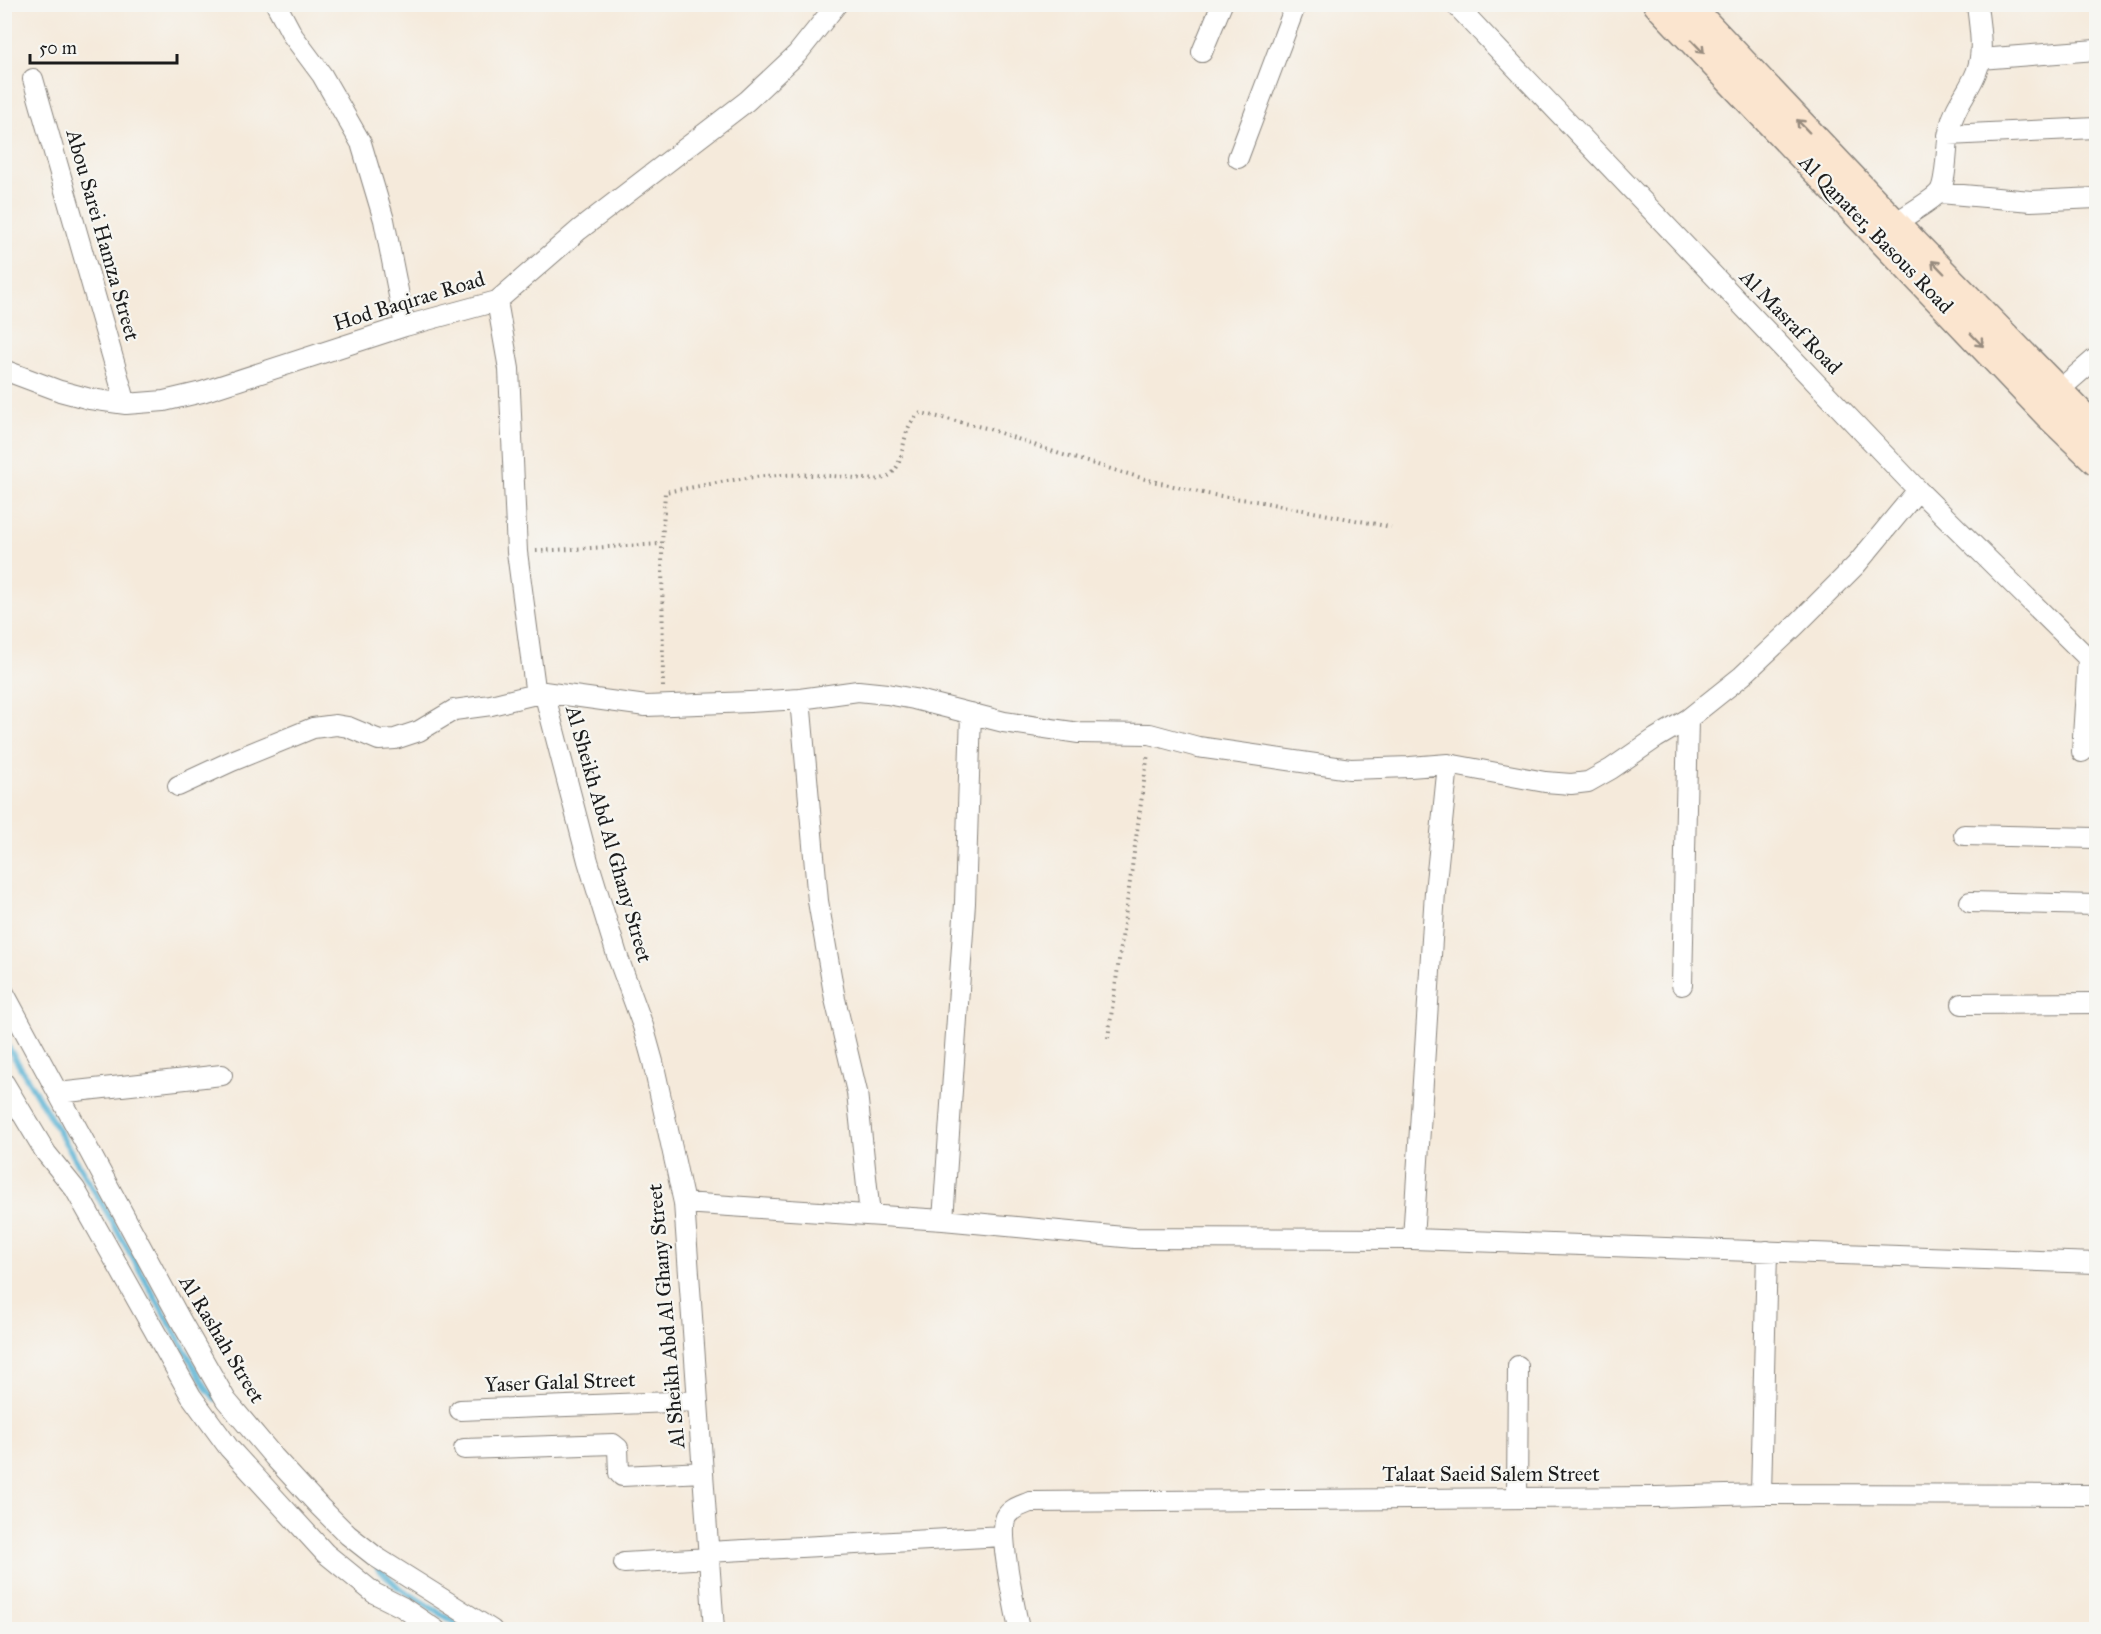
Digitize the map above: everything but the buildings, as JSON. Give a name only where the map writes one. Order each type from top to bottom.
[{"type":"main road","name":"Al Qanater, Basous Road","points":[[1657,4],[2048,415],[2097,461]]},
{"type":"main road","name":"Al Qanater, Basous Road","points":[[1688,4],[1895,223],[2097,429]]},
{"type":"street","points":[[276,4],[293,36],[322,75],[361,142],[384,220],[405,326]]},
{"type":"street","name":"Hod Baqirae Road","points":[[4,370],[80,397],[126,404],[164,400],[202,392],[405,326],[496,301],[579,230],[747,101],[797,54],[837,4]]},
{"type":"street","points":[[1202,52],[1222,4]]},
{"type":"street","points":[[1238,158],[1296,4]]},
{"type":"street","name":"Al Masraf Road","points":[[1455,4],[1918,490],[2092,663]]},
{"type":"street","points":[[1895,223],[1940,192],[1944,179],[1948,135],[1957,105],[1976,73],[1980,59],[1977,4]]},
{"type":"street","points":[[1980,59],[2097,50]]},
{"type":"street","name":"Abou Sarei Hamza Street","points":[[33,79],[126,404]]},
{"type":"street","points":[[1948,135],[2097,128]]},
{"type":"street","points":[[1940,192],[2031,201],[2097,198]]},
{"type":"street","points":[[496,301],[509,369],[517,552]]},
{"type":"street","points":[[2058,391],[2097,358]]},
{"type":"street","points":[[177,786],[313,728],[327,725],[343,726],[379,740],[395,739],[419,731],[454,710],[491,705],[544,692],[646,706],[800,699],[858,691],[887,694],[971,712],[1004,722],[1079,733],[1150,734],[1198,747],[1350,769],[1448,764],[1545,782],[1571,784],[1588,782],[1688,719],[1742,676],[1856,565],[1918,490]]},
{"type":"street","name":"Al Sheikh Abd Al Ghany Street","points":[[517,552],[535,688],[544,692],[590,871],[653,1062],[684,1203],[714,1629]]},
{"type":"street","points":[[2082,752],[2092,663]]},
{"type":"street","points":[[800,699],[818,901],[835,999],[857,1092],[870,1215]]},
{"type":"street","points":[[943,1220],[962,946],[971,712]]},
{"type":"street","points":[[1682,985],[1688,719]]},
{"type":"street","points":[[1413,1239],[1435,892],[1448,764]]},
{"type":"street","points":[[1964,835],[2097,838]]},
{"type":"street","points":[[1970,902],[2097,905]]},
{"type":"street","name":"Al Rashah Street","points":[[4,993],[226,1400],[274,1457],[348,1535],[376,1557],[492,1629]]},
{"type":"street","points":[[1962,1004],[2097,1003]]},
{"type":"street","points":[[58,1093],[222,1075]]},
{"type":"street","points":[[4,1083],[46,1154],[75,1189],[191,1396],[210,1425],[325,1553],[374,1593],[436,1629]]},
{"type":"street","points":[[684,1203],[943,1220],[1134,1238],[1413,1239],[2097,1263]]},
{"type":"street","points":[[1761,1494],[1767,1251]]},
{"type":"street","points":[[1517,1498],[1518,1366]]},
{"type":"street","name":"Yaser Galal Street","points":[[460,1410],[698,1401]]},
{"type":"street","points":[[464,1449],[613,1443],[618,1448],[619,1473],[622,1476],[703,1472]]},
{"type":"street","name":"Talaat Saeid Salem Street","points":[[1003,1536],[1006,1518],[1011,1510],[1030,1502],[1761,1494],[2097,1496]]},
{"type":"street","points":[[624,1563],[709,1555],[1003,1536],[1019,1629]]},
{"type":"path","points":[[663,705],[664,492],[760,476],[786,474],[884,478],[899,463],[910,422],[921,413],[986,428],[1060,454],[1152,481],[1207,494],[1391,527]]},
{"type":"path","points":[[517,552],[662,544]]},
{"type":"path","points":[[1108,1038],[1150,734]]},
{"type":"waterway","points":[[4,1040],[101,1202],[207,1389],[215,1399]]},
{"type":"waterway","points":[[378,1568],[398,1587],[467,1630]]}]
